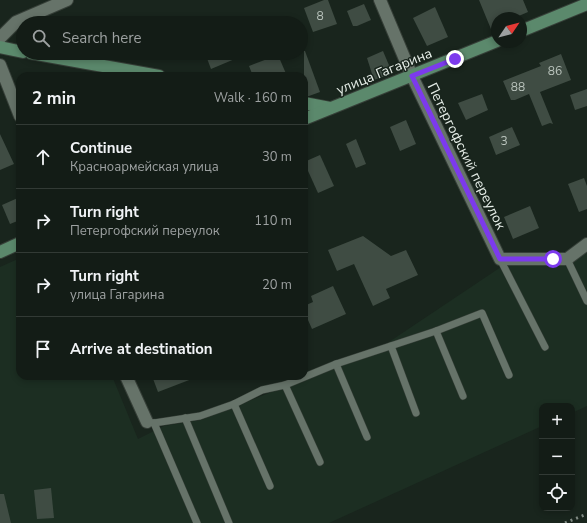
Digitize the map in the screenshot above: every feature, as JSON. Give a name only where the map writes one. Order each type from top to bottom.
[{"type":"street","points":[[30,16],[66,0]]},
{"type":"street","name":"Петергофский переулок","points":[[380,0],[412,76],[500,259]]},
{"type":"street","points":[[527,29],[587,4]]},
{"type":"street","points":[[0,38],[16,22]]},
{"type":"street","name":"улица Гагарина","points":[[308,117],[491,43]]},
{"type":"street","points":[[0,47],[16,50]]},
{"type":"street","points":[[70,60],[137,72]]},
{"type":"street","points":[[0,65],[16,106]]},
{"type":"street","points":[[308,104],[330,108]]},
{"type":"street","points":[[500,259],[567,259],[587,244]]},
{"type":"street","points":[[0,252],[16,245]]},
{"type":"street","points":[[128,380],[151,423]]},
{"type":"lane","points":[[500,259],[545,347]]},
{"type":"lane","points":[[567,259],[587,301]]},
{"type":"lane","points":[[308,376],[336,364],[436,331],[482,313],[510,375]]},
{"type":"lane","points":[[436,331],[463,396]]},
{"type":"lane","points":[[391,346],[416,413]]},
{"type":"lane","points":[[336,364],[367,437]]},
{"type":"lane","points":[[197,523],[151,423],[200,416],[234,404],[262,390],[285,385],[297,380]]},
{"type":"lane","points":[[285,385],[320,462]]},
{"type":"lane","points":[[234,404],[270,486]]},
{"type":"lane","points":[[185,418],[229,523]]},
{"type":"shaded area","points":[[587,247],[587,406],[575,412],[575,403],[539,403],[539,427],[329,523],[0,523],[0,267],[16,260],[16,380],[114,380],[138,439],[164,426],[201,420],[302,380],[308,380],[308,377],[377,350],[501,267]]},
{"type":"building","points":[[324,0],[328,0],[337,24],[313,32],[304,8]]},
{"type":"building","points":[[479,0],[523,0],[527,12],[491,12],[491,29]]},
{"type":"building","points":[[364,4],[371,20],[357,26],[353,26],[347,11]]},
{"type":"building","points":[[435,7],[448,37],[427,46],[413,18]]},
{"type":"building","points":[[383,51],[391,70],[391,74],[374,80],[367,58]]},
{"type":"building","points":[[561,54],[571,80],[540,92],[553,124],[550,123],[542,126],[529,94],[515,100],[511,100],[503,81],[541,66],[539,63]]},
{"type":"building","points":[[308,59],[320,92],[308,96],[308,72],[304,72],[304,60]]},
{"type":"building","points":[[208,60],[232,60],[211,69]]},
{"type":"building","points":[[265,60],[280,60],[285,72],[251,72],[249,66]]},
{"type":"building","points":[[587,89],[587,106],[575,110],[570,95]]},
{"type":"building","points":[[482,94],[488,110],[466,120],[458,103]]},
{"type":"building","points":[[406,120],[416,144],[400,151],[390,127]]},
{"type":"building","points":[[512,127],[520,145],[496,155],[489,137]]},
{"type":"building","points":[[0,134],[14,164],[0,170]]},
{"type":"building","points":[[356,139],[366,164],[356,168],[346,144]]},
{"type":"building","points":[[320,155],[334,186],[318,193],[308,171],[308,160]]},
{"type":"building","points":[[584,178],[587,186],[587,209],[579,212],[568,184]]},
{"type":"building","points":[[16,199],[16,222],[10,224],[2,205]]},
{"type":"building","points":[[530,206],[539,228],[513,239],[504,217]]},
{"type":"building","points":[[363,236],[391,256],[406,250],[418,275],[386,289],[390,298],[373,306],[354,264],[337,271],[328,250]]},
{"type":"building","points":[[333,286],[346,314],[312,329],[308,320],[308,304],[313,302],[311,296]]},
{"type":"building","points":[[154,380],[189,380],[158,392]]},
{"type":"building","points":[[51,488],[54,518],[37,519],[34,490]]},
{"type":"building","points":[[0,494],[4,494],[11,523],[0,523]]},
{"type":"railway","points":[[565,523],[587,514]]},
{"type":"route","points":[[455,59],[412,76],[500,259],[553,259]]}]
